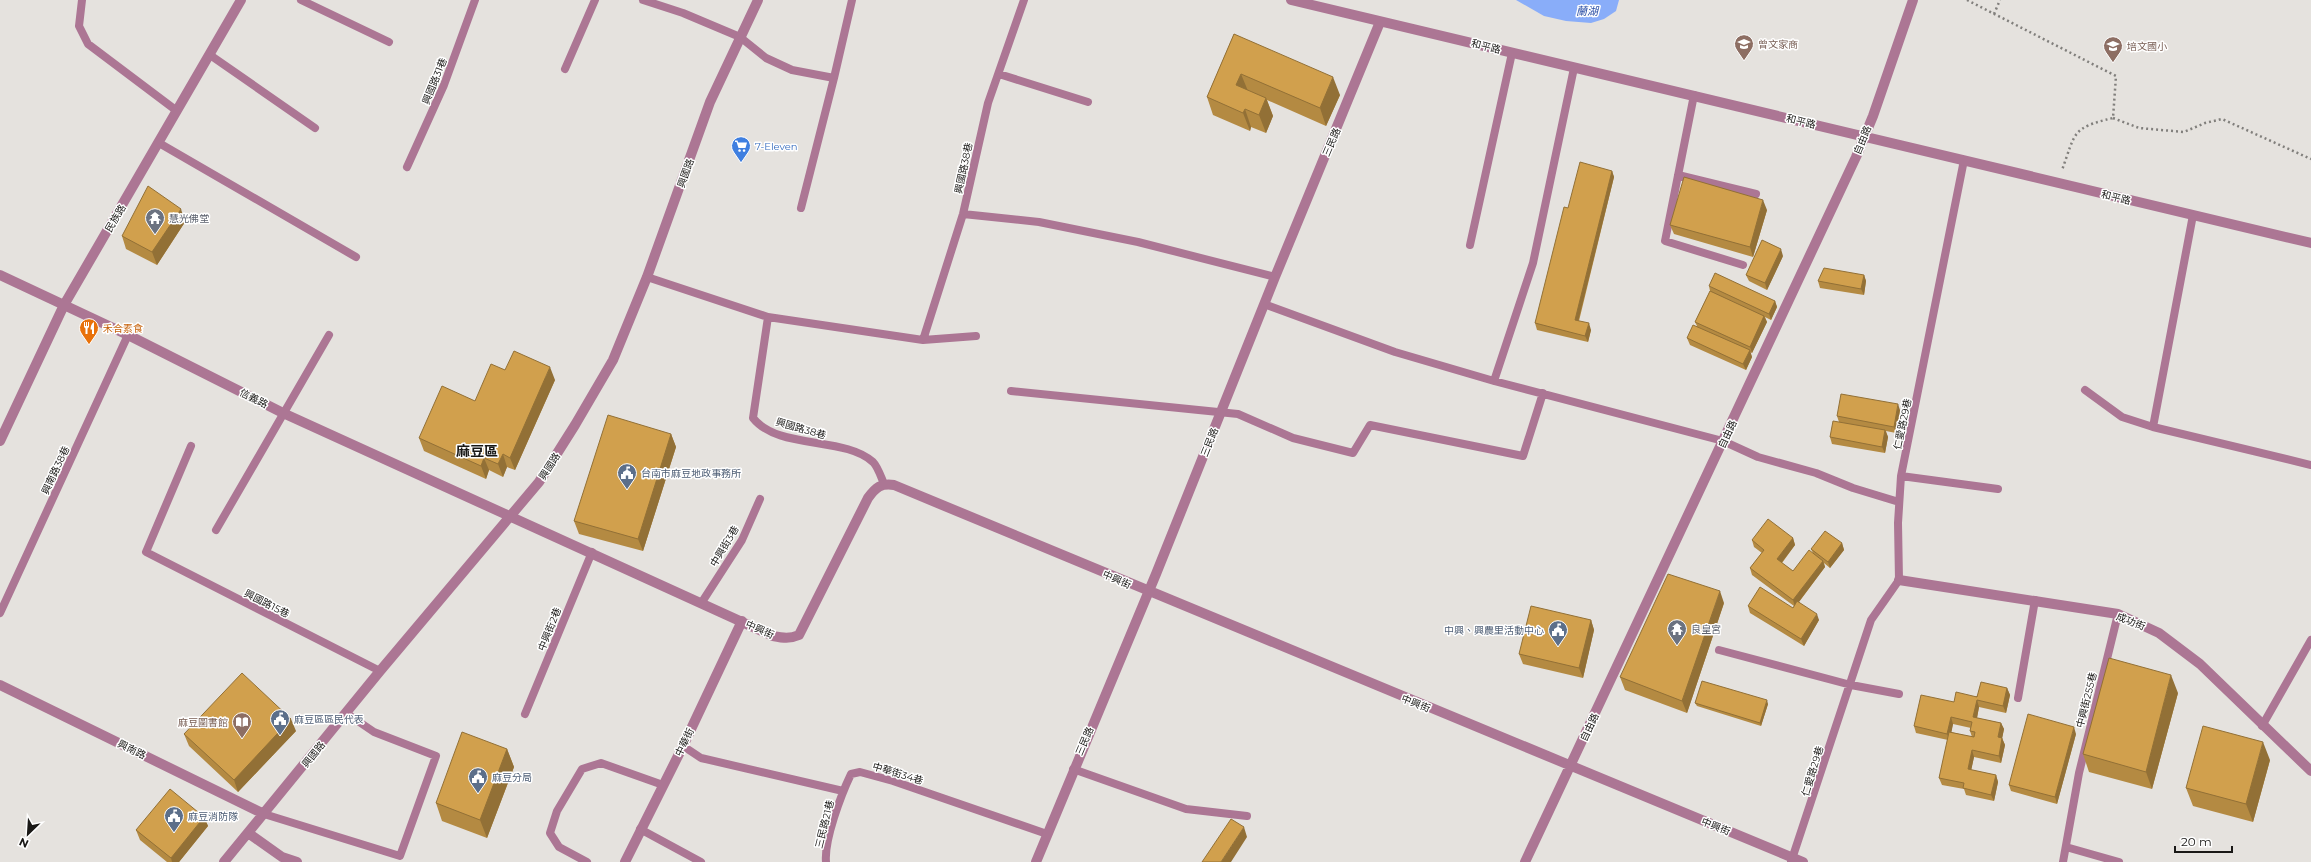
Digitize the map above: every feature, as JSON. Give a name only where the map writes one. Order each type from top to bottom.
[{"type":"street","name":"民族路","points":[[0,441],[64,305],[210,56],[241,0]]},
{"type":"street","name":"興國路","points":[[224,862],[380,671],[539,482],[575,426],[613,360],[647,277],[702,124],[758,0]]},
{"type":"street","name":"和平路","points":[[1291,0],[2311,243]]},
{"type":"street","name":"自由路","points":[[1525,862],[1724,441],[1864,136],[1913,0]]},
{"type":"street","name":"三民路","points":[[1036,862],[1073,769],[1148,592],[1380,22]]},
{"type":"street","name":"信義路","points":[[0,275],[128,335],[283,413],[511,515]]},
{"type":"street","name":"中興街","points":[[511,515],[742,621],[784,638],[792,638],[799,635],[868,498],[875,488],[884,484],[894,485],[1792,860],[1803,862]]},
{"type":"street","name":"成功街","points":[[1899,580],[2118,614],[2159,633],[2200,664],[2262,726],[2311,771]]},
{"type":"street","name":"中華街","points":[[625,862],[640,829],[683,746],[742,621]]},
{"type":"street","name":"興南路","points":[[0,685],[264,814]]},
{"type":"street","points":[[248,833],[282,857],[297,862]]},
{"type":"lane","points":[[82,0],[79,26],[88,44],[177,111]]},
{"type":"lane","points":[[301,0],[389,42]]},
{"type":"lane","name":"興國路31巷","points":[[406,167],[444,85],[475,0]]},
{"type":"lane","points":[[565,69],[594,0]]},
{"type":"lane","points":[[643,0],[683,13],[740,37],[766,58],[792,70],[834,78]]},
{"type":"lane","points":[[801,208],[852,0]]},
{"type":"lane","name":"興國路38巷","points":[[923,340],[963,214],[988,103],[1024,0]]},
{"type":"lane","points":[[1470,245],[1512,53]]},
{"type":"lane","points":[[210,56],[315,128]]},
{"type":"lane","points":[[1494,381],[1533,263],[1574,68]]},
{"type":"lane","points":[[999,74],[1088,102]]},
{"type":"lane","points":[[1694,95],[1665,241],[1743,265]]},
{"type":"lane","points":[[159,143],[356,257]]},
{"type":"lane","name":"仁愛路29巷","points":[[1792,860],[1851,685],[1871,620],[1899,580],[1899,502],[1901,476],[1964,160]]},
{"type":"lane","points":[[1678,175],[1756,194]]},
{"type":"lane","points":[[963,214],[1039,222],[1138,242],[1275,277]]},
{"type":"lane","points":[[2153,427],[2193,215]]},
{"type":"lane","points":[[647,277],[768,317],[923,340],[976,336]]},
{"type":"lane","points":[[1264,304],[1395,352],[1494,381],[1724,441],[1758,457],[1816,473],[1853,488],[1899,502]]},
{"type":"lane","name":"興國路38巷","points":[[768,317],[753,418],[759,426],[783,436],[860,454],[874,463],[884,484]]},
{"type":"lane","name":"興南路38巷","points":[[0,613],[128,335]]},
{"type":"lane","points":[[216,530],[329,335]]},
{"type":"lane","points":[[2085,390],[2122,417],[2153,427],[2311,465]]},
{"type":"lane","points":[[1011,391],[1238,414],[1293,438],[1353,453],[1370,425],[1523,456],[1543,393]]},
{"type":"lane","name":"興國路15巷","points":[[191,446],[146,552],[380,671]]},
{"type":"lane","points":[[1901,476],[1998,489]]},
{"type":"lane","name":"中興街3巷","points":[[702,602],[742,540],[760,499]]},
{"type":"lane","name":"中興街2巷","points":[[525,714],[592,552]]},
{"type":"lane","points":[[2018,698],[2035,600]]},
{"type":"lane","name":"中興街255巷","points":[[2063,862],[2079,773],[2118,614]]},
{"type":"lane","points":[[2262,726],[2311,640]]},
{"type":"lane","points":[[1719,650],[1851,685],[1899,694]]},
{"type":"lane","points":[[264,814],[400,856],[436,756],[374,732],[346,713]]},
{"type":"lane","points":[[683,746],[701,758],[843,791]]},
{"type":"lane","points":[[587,862],[559,847],[550,834],[557,811],[582,769],[601,763],[663,785]]},
{"type":"lane","points":[[1073,769],[1186,809],[1247,816]]},
{"type":"lane","name":"中華街34巷","points":[[843,791],[851,774],[860,772],[1047,834]]},
{"type":"lane","name":"三民路21巷","points":[[826,862],[829,840],[843,791]]},
{"type":"lane","points":[[640,829],[702,862]]},
{"type":"lane","points":[[2066,847],[2119,862]]},
{"type":"path","points":[[1967,0],[2116,76],[2113,118]]},
{"type":"path","points":[[1994,14],[2000,0]]},
{"type":"path","points":[[2057,182],[2075,133],[2089,124],[2113,118],[2139,128],[2184,132],[2205,123],[2222,119],[2311,159]]},
{"type":"water","name":"蘭湖","points":[[1516,0],[1619,0],[1616,11],[1604,19],[1591,23],[1566,21],[1544,16]]},
{"type":"building","points":[[1234,34],[1333,77],[1320,108],[1241,74],[1236,85],[1266,98],[1259,115],[1245,109],[1243,113],[1207,97]]},
{"type":"building","points":[[1580,162],[1612,171],[1575,320],[1589,323],[1585,336],[1535,323],[1564,207],[1568,208]]},
{"type":"building","points":[[1684,177],[1763,200],[1750,247],[1670,225]]},
{"type":"building","name":"慧光佛堂","points":[[148,186],[181,209],[152,252],[122,236]]},
{"type":"building","points":[[1762,240],[1781,249],[1765,283],[1746,275]]},
{"type":"building","points":[[1824,268],[1864,275],[1861,289],[1818,281]]},
{"type":"building","points":[[1715,273],[1775,301],[1769,314],[1709,286]]},
{"type":"building","points":[[1710,291],[1764,316],[1750,347],[1695,322]]},
{"type":"building","points":[[1693,325],[1750,350],[1743,364],[1687,338]]},
{"type":"building","points":[[514,351],[550,367],[510,458],[503,454],[498,464],[484,458],[481,466],[419,438],[442,386],[475,401],[491,364],[505,370]]},
{"type":"building","points":[[1841,394],[1898,404],[1894,427],[1837,416]]},
{"type":"building","name":"台南市麻豆地政事務所","points":[[608,415],[671,434],[638,539],[574,521]]},
{"type":"building","points":[[1833,421],[1885,430],[1882,447],[1830,437]]},
{"type":"building","points":[[1768,519],[1793,538],[1777,559],[1793,571],[1809,550],[1823,561],[1793,600],[1750,568],[1764,550],[1752,540]]},
{"type":"building","points":[[1825,531],[1842,543],[1828,562],[1811,549]]},
{"type":"building","name":"良皇宮","points":[[1668,574],[1720,591],[1682,701],[1620,677]]},
{"type":"building","points":[[1760,587],[1793,608],[1797,601],[1817,614],[1801,639],[1748,606]]},
{"type":"building","name":"中興、興農里活動中心","points":[[1531,606],[1591,620],[1579,668],[1519,654]]},
{"type":"building","points":[[2109,658],[2171,675],[2146,772],[2083,754]]},
{"type":"building","name":"麻豆圖書館","points":[[242,673],[291,719],[234,780],[184,734]]},
{"type":"building","points":[[1702,681],[1767,700],[1760,723],[1695,703]]},
{"type":"building","points":[[1981,682],[2007,688],[2003,706],[1977,700],[1973,717],[2001,723],[1998,737],[2002,738],[1999,756],[1972,750],[1968,769],[1996,775],[1991,795],[1963,788],[1964,783],[1939,778],[1949,732],[1974,737],[1975,732],[1970,731],[1972,722],[1951,717],[1947,734],[1914,726],[1921,695],[1954,702],[1956,692],[1977,697]]},
{"type":"building","points":[[2028,714],[2074,727],[2055,797],[2009,785]]},
{"type":"building","points":[[2203,726],[2263,742],[2246,804],[2186,788]]},
{"type":"building","points":[[462,732],[507,749],[480,820],[436,803]]},
{"type":"building","name":"麻豆消防隊","points":[[170,789],[204,817],[171,858],[136,830]]},
{"type":"building","points":[[1231,819],[1244,827],[1221,862],[1202,862]]},
{"type":"place","name":"曾文家商","points":[[1744,61]]},
{"type":"place","name":"培文國小","points":[[2113,63]]},
{"type":"place","name":"7-Eleven","points":[[741,163]]},
{"type":"place","name":"慧光佛堂","points":[[155,235]]},
{"type":"place","name":"禾合素食","points":[[89,345]]},
{"type":"place","name":"台南市麻豆地政事務所","points":[[627,490]]},
{"type":"place","name":"良皇宮","points":[[1677,646]]},
{"type":"place","name":"中興、興農里活動中心","points":[[1558,647]]},
{"type":"place","name":"麻豆區區民代表","points":[[280,736]]},
{"type":"place","name":"麻豆圖書館","points":[[242,739]]},
{"type":"place","name":"麻豆分局","points":[[478,794]]},
{"type":"place","name":"麻豆消防隊","points":[[174,833]]},
{"type":"district","name":"麻豆區","points":[[477,451]]}]
